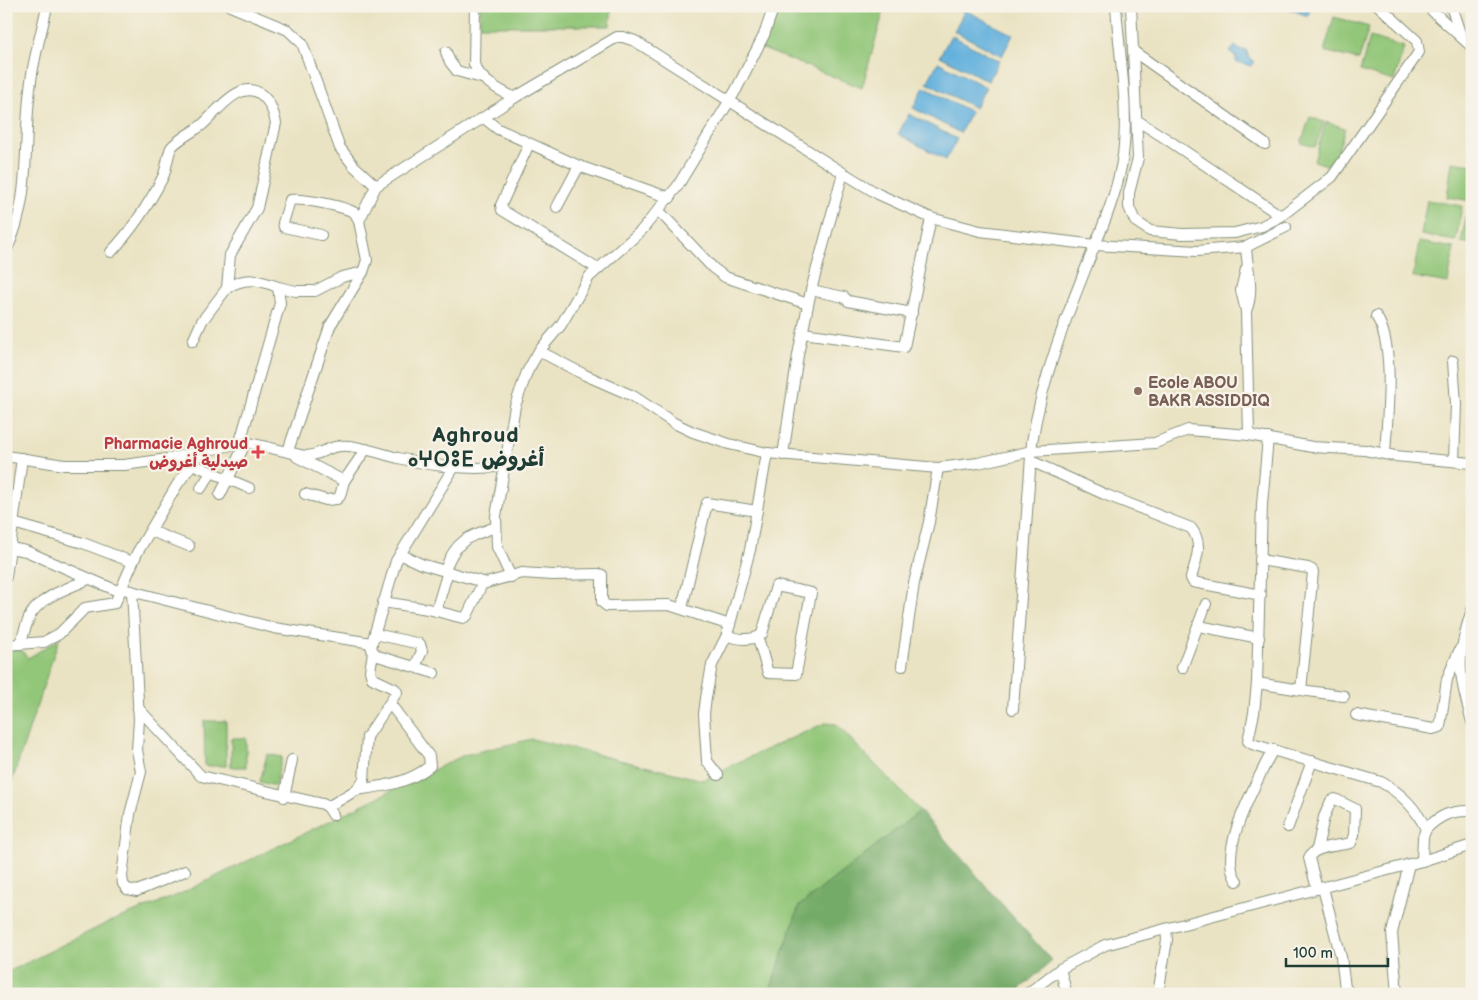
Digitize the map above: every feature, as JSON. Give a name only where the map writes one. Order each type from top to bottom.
[{"type":"street","points":[[6,251],[17,228],[23,204],[31,81],[47,6]]},
{"type":"street","points":[[230,6],[288,30],[302,43],[340,148],[354,166],[376,186]]},
{"type":"street","points":[[475,6],[474,64],[482,78]]},
{"type":"street","points":[[511,577],[497,547],[496,527],[517,397],[527,372],[539,351],[561,325],[589,277],[621,251],[670,198],[764,35],[774,6]]},
{"type":"street","points":[[1013,709],[1032,456],[1038,407],[1061,331],[1095,245],[1119,176],[1123,155],[1124,110],[1116,6]]},
{"type":"street","points":[[1131,6],[1138,121],[1138,158],[1129,193],[1129,207],[1135,221],[1150,231],[1182,234],[1235,233],[1262,226],[1280,216],[1332,177],[1419,52],[1417,41],[1379,6]]},
{"type":"street","points":[[1426,6],[1472,47]]},
{"type":"street","points":[[1451,6],[1462,38]]},
{"type":"street","points":[[359,221],[365,204],[376,186],[514,98],[617,37],[623,36],[635,41],[727,101],[878,194],[931,218],[980,231],[1095,245],[1198,251],[1246,247],[1286,226]]},
{"type":"street","points":[[1133,51],[1265,144]]},
{"type":"street","points":[[446,52],[450,62],[457,71],[482,78],[514,98]]},
{"type":"street","points":[[111,252],[129,232],[148,203],[166,170],[172,147],[203,124],[231,98],[248,90],[255,91],[269,102],[276,123],[257,208],[230,255],[227,288]]},
{"type":"street","points":[[484,118],[498,129],[578,166],[670,198]]},
{"type":"street","points":[[1138,121],[1280,216]]},
{"type":"street","points":[[529,144],[501,205],[502,210],[598,268]]},
{"type":"street","points":[[557,208],[578,166]]},
{"type":"street","points":[[783,455],[810,290],[843,173]]},
{"type":"street","points":[[292,453],[330,326],[363,272],[367,260],[359,221],[357,216],[351,211],[296,199],[290,200],[283,223],[284,227],[320,235]]},
{"type":"street","points":[[659,211],[713,268],[724,277],[808,304]]},
{"type":"street","points":[[803,333],[901,348],[906,344],[931,218]]},
{"type":"street","points":[[1246,247],[1246,269],[1251,288],[1250,302],[1246,311],[1249,435]]},
{"type":"street","points":[[193,341],[202,321],[227,288],[236,282],[259,280],[296,291],[315,291],[342,277],[363,272]]},
{"type":"street","points":[[220,495],[241,446],[280,303],[278,287]]},
{"type":"street","points":[[810,290],[844,297],[848,302],[912,313]]},
{"type":"street","points":[[1376,316],[1384,327],[1386,336],[1388,365],[1386,454]]},
{"type":"street","points":[[539,351],[578,372],[633,396],[674,423],[693,432],[728,444],[766,453],[938,468],[1155,443],[1188,430],[1249,435],[1312,447],[1365,450],[1472,463]]},
{"type":"street","points":[[1453,361],[1456,404],[1454,461]]},
{"type":"street","points":[[1268,438],[1260,560],[1261,595],[1257,682],[1254,713],[1248,741],[1252,744],[1381,782],[1395,790],[1421,818],[1426,829]]},
{"type":"street","points":[[6,456],[64,465],[104,466],[144,463],[257,443],[292,453],[311,456],[334,446],[366,449],[399,458],[475,470],[505,466]]},
{"type":"street","points":[[305,494],[326,500],[337,499],[340,496],[344,481],[366,449]]},
{"type":"street","points":[[6,645],[44,642],[59,634],[88,606],[113,604],[132,562],[177,486],[200,453]]},
{"type":"street","points":[[292,453],[344,481]]},
{"type":"street","points":[[718,775],[707,761],[704,709],[712,664],[729,630],[757,511],[766,453]]},
{"type":"street","points":[[1032,456],[1104,494],[1192,528],[1198,536],[1199,547],[1191,578],[1193,582],[1261,595]]},
{"type":"street","points":[[6,577],[10,548],[9,522],[22,458]]},
{"type":"street","points":[[192,464],[249,488]]},
{"type":"street","points":[[138,708],[201,776],[331,811],[356,790],[366,773],[367,737],[391,705],[397,690],[372,678],[370,671],[373,643],[391,572],[400,554],[454,467]]},
{"type":"street","points":[[902,666],[914,583],[929,522],[938,468]]},
{"type":"street","points":[[201,488],[211,473]]},
{"type":"street","points":[[682,608],[707,503],[757,511]]},
{"type":"street","points":[[9,522],[76,541],[132,562]]},
{"type":"street","points":[[436,611],[451,554],[457,546],[477,534],[496,527]]},
{"type":"street","points":[[151,531],[189,546]]},
{"type":"street","points":[[10,548],[26,551],[89,579],[120,590],[132,591],[274,628],[373,643],[420,644],[422,651],[415,667]]},
{"type":"street","points":[[400,554],[421,564],[483,582],[493,582],[522,573],[552,575],[599,574],[602,576],[604,605],[613,607],[656,604],[682,608],[729,630],[735,639],[758,638],[762,634],[776,586],[811,593],[796,674],[768,672],[758,638]]},
{"type":"street","points":[[1260,560],[1312,570],[1301,690]]},
{"type":"street","points":[[20,644],[32,612],[58,593],[89,579]]},
{"type":"street","points":[[383,602],[464,618],[467,616],[483,582]]},
{"type":"street","points":[[132,591],[138,708],[137,750],[141,772],[130,814],[122,880],[127,889],[137,891],[184,871]]},
{"type":"street","points":[[1182,668],[1206,604]]},
{"type":"street","points":[[1356,715],[1433,729],[1440,727],[1448,679],[1472,610]]},
{"type":"street","points":[[1199,626],[1259,638]]},
{"type":"street","points":[[373,643],[378,656],[434,673]]},
{"type":"street","points":[[1460,649],[1460,678],[1472,722]]},
{"type":"street","points":[[1257,682],[1344,696]]},
{"type":"street","points":[[356,790],[402,783],[417,776],[430,766],[429,756],[391,705]]},
{"type":"street","points":[[1237,881],[1231,873],[1230,865],[1239,819],[1273,749]]},
{"type":"street","points":[[284,797],[292,760]]},
{"type":"street","points":[[1288,827],[1312,761]]},
{"type":"street","points":[[1317,848],[1351,843],[1354,836],[1356,813],[1353,807],[1334,800],[1331,801],[1324,817],[1317,848],[1309,858],[1341,957],[1345,988],[1352,994]]},
{"type":"street","points":[[1422,861],[1422,837],[1426,829],[1437,818],[1450,812],[1472,811]]},
{"type":"street","points":[[1027,994],[1060,968],[1105,945],[1422,861],[1472,845]]},
{"type":"street","points":[[1397,994],[1392,933],[1410,864]]},
{"type":"street","points":[[1158,994],[1167,940],[1166,929]]},
{"type":"street","points":[[1060,968],[1067,994]]},
{"type":"green space","points":[[480,6],[612,6],[610,26],[480,26]]},
{"type":"green space","points":[[772,6],[885,6],[862,88],[758,47]]},
{"type":"green space","points":[[1334,17],[1369,27],[1359,60],[1324,51]]},
{"type":"green space","points":[[1370,37],[1404,47],[1394,81],[1360,71]]},
{"type":"green space","points":[[1310,117],[1324,122],[1315,147],[1301,143]]},
{"type":"green space","points":[[1326,122],[1345,128],[1333,167],[1314,161]]},
{"type":"green space","points":[[1452,162],[1472,165],[1472,201],[1447,197]]},
{"type":"green space","points":[[1427,200],[1462,206],[1456,241],[1421,235]]},
{"type":"green space","points":[[1468,207],[1472,208],[1472,244],[1461,242]]},
{"type":"green space","points":[[1419,242],[1454,248],[1448,283],[1413,277]]},
{"type":"green space","points":[[59,639],[6,799],[6,648],[22,651],[28,658]]},
{"type":"green space","points":[[204,721],[226,721],[226,766],[205,766]]},
{"type":"green space","points":[[825,723],[836,724],[920,811],[799,906],[769,994],[6,994],[6,973],[107,923],[178,895],[464,755],[532,739],[703,780]]},
{"type":"green space","points":[[231,738],[246,738],[246,767],[231,767]]},
{"type":"green space","points":[[267,754],[282,757],[275,786],[260,782]]},
{"type":"green space","points":[[920,811],[1052,961],[1014,994],[769,994],[799,906]]},
{"type":"water","points":[[1281,6],[1311,6],[1308,16]]},
{"type":"water","points":[[965,10],[1013,35],[1002,56],[954,31]]},
{"type":"water","points":[[951,35],[999,61],[988,81],[940,56]]},
{"type":"water","points":[[1235,46],[1240,50],[1247,50],[1248,56],[1254,62],[1251,66],[1236,62],[1236,57],[1230,52]]},
{"type":"water","points":[[938,62],[986,87],[975,108],[927,83]]},
{"type":"water","points":[[924,87],[971,112],[960,133],[913,108]]},
{"type":"water","points":[[909,114],[957,139],[946,160],[898,134]]},
{"type":"place","name":"Ecole ABOU BAKR ASSIDDIQ","points":[[1138,391]]},
{"type":"place","name":"Pharmacie Aghroud صيدلية أغروض","points":[[258,452]]},
{"type":"district","name":"Aghroud ⴰⵖⵔⵓⴹ أغروض","points":[[476,447]]}]
